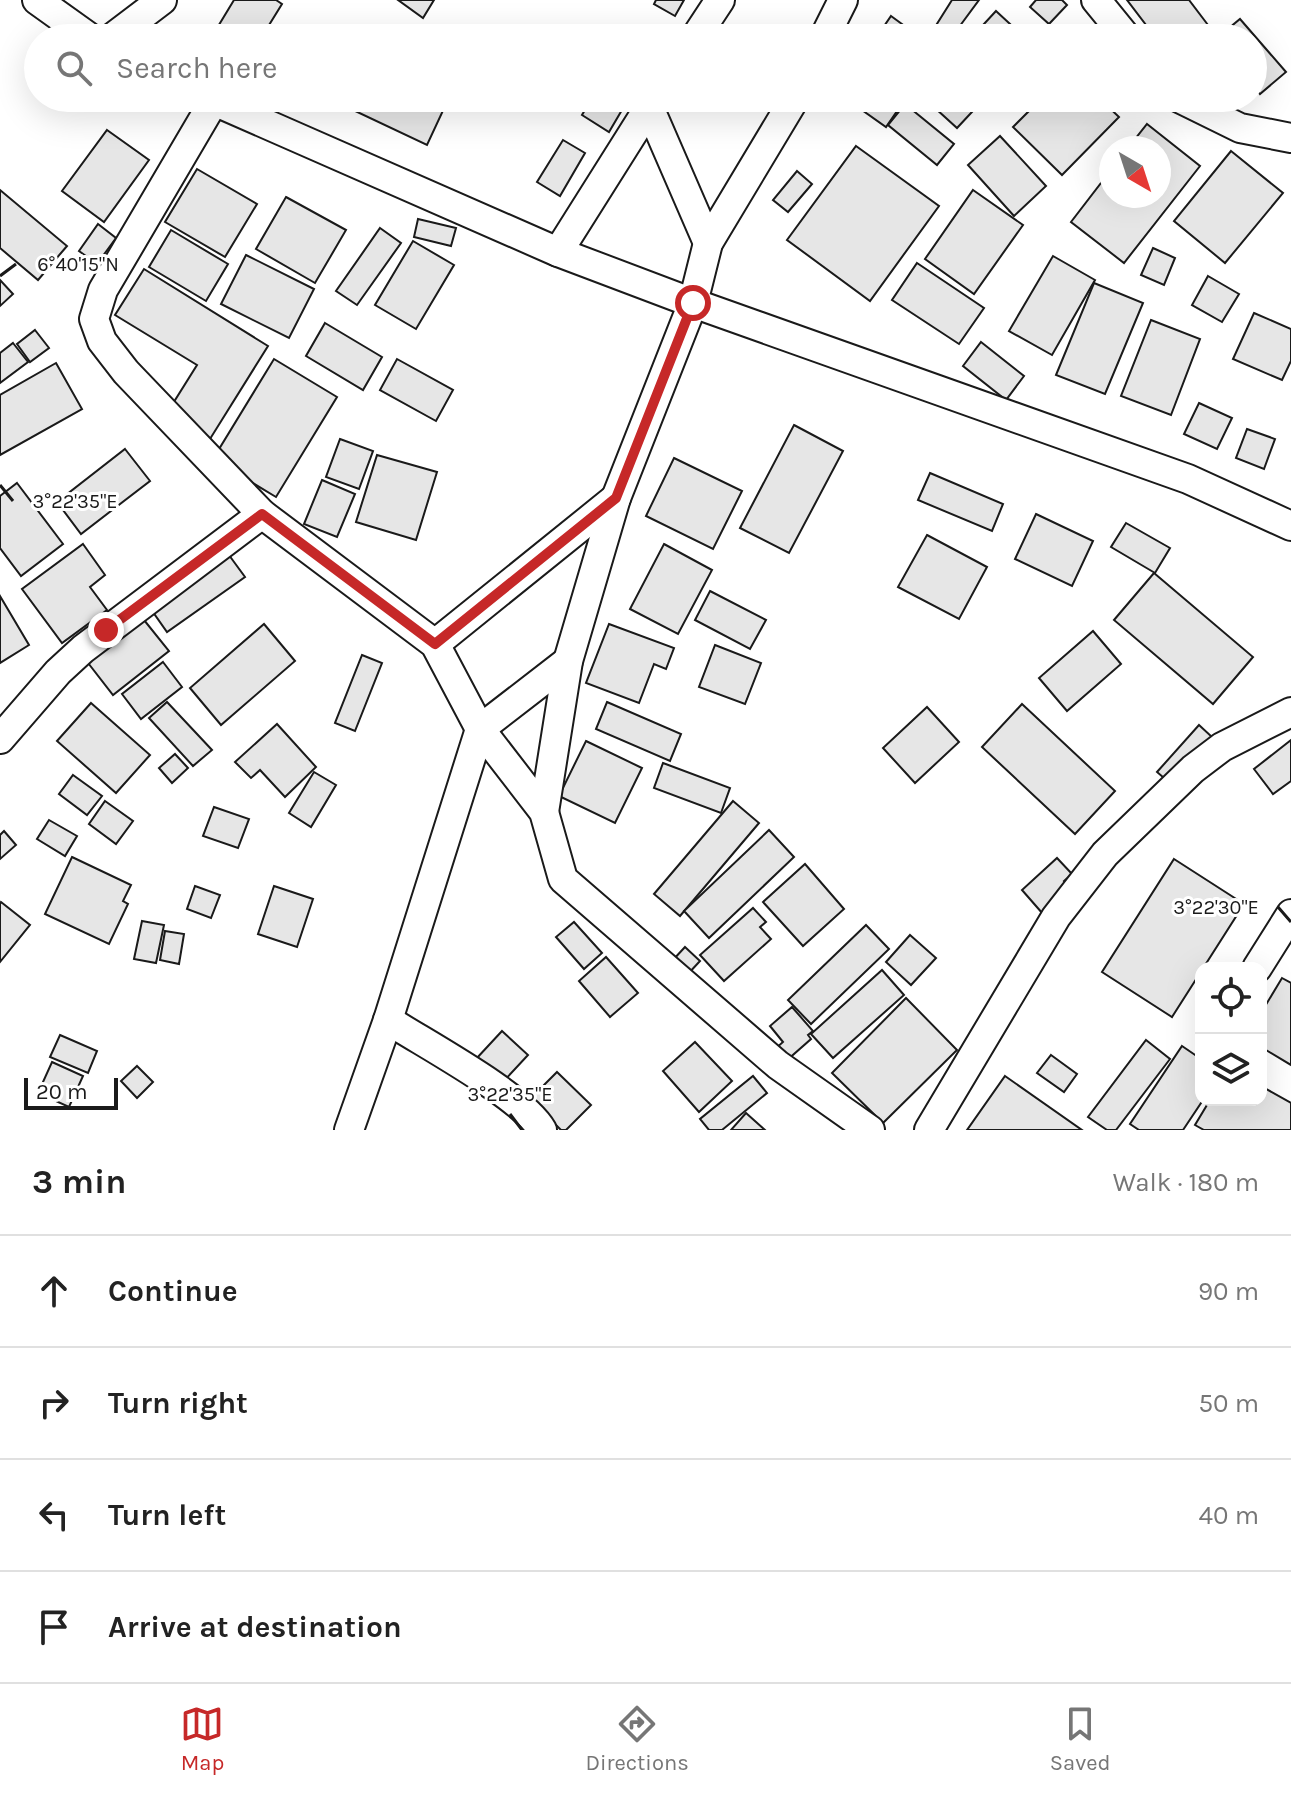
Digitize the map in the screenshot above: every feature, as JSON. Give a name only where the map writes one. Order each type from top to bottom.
[{"type":"street","points":[[37,0],[70,24]]},
{"type":"street","points":[[130,24],[162,0]]},
{"type":"street","points":[[704,24],[720,0]]},
{"type":"street","points":[[831,24],[843,0]]},
{"type":"street","points":[[1096,0],[1116,24]]},
{"type":"street","points":[[203,112],[103,290],[94,319],[102,341],[126,372],[262,514],[435,644],[480,729],[544,812],[563,879],[778,1065],[870,1130]]},
{"type":"street","points":[[237,112],[558,252],[1188,479],[1291,526]]},
{"type":"street","points":[[558,252],[646,112]]},
{"type":"street","points":[[656,112],[708,243]]},
{"type":"street","points":[[544,812],[568,661],[616,498],[693,303],[708,243],[787,112]]},
{"type":"street","points":[[1207,112],[1240,128],[1291,138]]},
{"type":"street","points":[[435,644],[616,498]]},
{"type":"street","points":[[0,739],[58,672],[83,649],[262,514]]},
{"type":"street","points":[[349,1130],[388,1020],[480,729],[568,661]]},
{"type":"street","points":[[929,1130],[1056,917],[1105,854],[1193,769],[1222,747],[1291,712]]},
{"type":"street","points":[[1261,962],[1291,914]]},
{"type":"street","points":[[388,1020],[514,1100],[535,1117],[542,1130]]},
{"type":"building","points":[[234,0],[276,0],[282,4],[270,24],[219,24]]},
{"type":"building","points":[[398,0],[434,0],[423,18]]},
{"type":"building","points":[[656,0],[684,0],[675,16],[654,4]]},
{"type":"building","points":[[952,0],[979,0],[961,24],[937,24]]},
{"type":"building","points":[[1036,0],[1062,0],[1067,5],[1049,24],[1030,7]]},
{"type":"building","points":[[1127,0],[1189,0],[1207,24],[1145,24]]},
{"type":"building","points":[[996,11],[1010,24],[984,24]]},
{"type":"building","points":[[891,16],[902,24],[886,24]]},
{"type":"building","points":[[1267,50],[1286,72],[1267,88]]},
{"type":"building","points":[[357,112],[442,112],[427,145]]},
{"type":"building","points":[[584,112],[621,112],[609,132],[582,115]]},
{"type":"building","points":[[865,112],[896,112],[886,127]]},
{"type":"building","points":[[899,112],[915,112],[954,144],[937,165],[888,125]]},
{"type":"building","points":[[939,112],[972,112],[957,128]]},
{"type":"building","points":[[1028,112],[1114,112],[1119,117],[1062,175],[1013,127]]},
{"type":"building","points":[[1147,124],[1162,136],[1138,136]]},
{"type":"building","points":[[107,130],[149,160],[104,222],[62,191]]},
{"type":"building","points":[[1000,136],[1046,186],[1014,216],[968,165]]},
{"type":"building","points":[[563,140],[585,153],[560,196],[537,182]]},
{"type":"building","points":[[1171,143],[1200,166],[1171,203]]},
{"type":"building","points":[[856,146],[939,206],[870,301],[787,240]]},
{"type":"building","points":[[1231,151],[1283,193],[1225,263],[1174,221]]},
{"type":"building","points":[[197,169],[257,204],[225,257],[165,222]]},
{"type":"building","points":[[797,171],[812,184],[788,212],[773,200]]},
{"type":"building","points":[[1099,186],[1099,208],[1167,208],[1124,263],[1071,222]]},
{"type":"building","points":[[0,190],[67,246],[38,280],[0,248]]},
{"type":"building","points":[[973,190],[1023,225],[974,294],[925,259]]},
{"type":"building","points":[[286,197],[346,230],[315,283],[256,249]]},
{"type":"building","points":[[418,219],[456,228],[451,246],[414,237]]},
{"type":"building","points":[[98,224],[116,238],[97,264],[79,251]]},
{"type":"building","points":[[380,228],[401,243],[357,305],[336,291]]},
{"type":"building","points":[[171,230],[228,264],[206,301],[149,267]]},
{"type":"building","points":[[413,241],[454,265],[416,329],[375,305]]},
{"type":"building","points":[[1153,248],[1175,258],[1164,285],[1141,275]]},
{"type":"building","points":[[246,255],[314,289],[289,338],[221,304]]},
{"type":"building","points":[[1053,256],[1095,280],[1052,355],[1009,331]]},
{"type":"building","points":[[917,263],[984,308],[959,344],[892,300]]},
{"type":"building","points":[[144,269],[268,346],[210,439],[167,413],[197,365],[115,315]]},
{"type":"building","points":[[1208,276],[1239,294],[1222,322],[1192,305]]},
{"type":"building","points":[[0,280],[13,294],[0,306]]},
{"type":"building","points":[[1094,283],[1143,303],[1105,394],[1056,375]]},
{"type":"building","points":[[1254,313],[1291,329],[1291,361],[1282,380],[1233,359]]},
{"type":"building","points":[[1151,320],[1200,339],[1171,415],[1121,396]]},
{"type":"building","points":[[325,323],[382,357],[363,390],[306,356]]},
{"type":"building","points":[[35,330],[49,348],[30,362],[17,344]]},
{"type":"building","points":[[981,342],[1024,376],[1006,400],[963,366]]},
{"type":"building","points":[[13,343],[28,362],[0,383],[0,353]]},
{"type":"building","points":[[274,359],[337,397],[276,497],[213,459]]},
{"type":"building","points":[[397,359],[453,390],[436,421],[380,390]]},
{"type":"building","points":[[56,363],[82,409],[0,455],[0,395]]},
{"type":"building","points":[[1199,403],[1232,418],[1217,449],[1184,434]]},
{"type":"building","points":[[794,425],[843,451],[789,553],[740,528]]},
{"type":"building","points":[[1247,429],[1275,439],[1264,469],[1236,458]]},
{"type":"building","points":[[340,439],[373,451],[359,489],[326,477]]},
{"type":"building","points":[[125,449],[150,481],[81,534],[57,502]]},
{"type":"building","points":[[377,455],[437,472],[416,540],[356,522]]},
{"type":"building","points":[[674,458],[742,491],[713,549],[646,516]]},
{"type":"building","points":[[930,473],[1003,504],[992,531],[918,500]]},
{"type":"building","points":[[322,480],[355,494],[337,537],[304,524]]},
{"type":"building","points":[[17,483],[63,544],[21,576],[0,548],[0,496]]},
{"type":"building","points":[[1036,514],[1093,541],[1072,586],[1015,559]]},
{"type":"building","points":[[1126,523],[1170,548],[1155,573],[1111,547]]},
{"type":"building","points":[[927,535],[987,567],[959,619],[898,587]]},
{"type":"building","points":[[83,544],[105,575],[90,587],[107,610],[62,643],[22,589]]},
{"type":"building","points":[[664,544],[712,570],[678,634],[630,609]]},
{"type":"building","points":[[226,551],[245,577],[167,632],[148,605]]},
{"type":"building","points":[[1154,573],[1253,657],[1213,704],[1114,620]]},
{"type":"building","points":[[710,591],[766,620],[750,649],[695,620]]},
{"type":"building","points":[[0,596],[29,645],[0,663]]},
{"type":"building","points":[[140,615],[169,651],[113,695],[85,659]]},
{"type":"building","points":[[264,624],[295,661],[221,725],[190,688]]},
{"type":"building","points":[[609,624],[674,648],[666,669],[654,664],[639,703],[586,683]]},
{"type":"building","points":[[1093,631],[1121,664],[1067,711],[1039,678]]},
{"type":"building","points":[[715,645],[761,663],[745,704],[699,687]]},
{"type":"building","points":[[362,655],[382,663],[355,731],[335,723]]},
{"type":"building","points":[[163,662],[182,687],[141,719],[122,694]]},
{"type":"building","points":[[167,702],[212,750],[193,766],[149,718]]},
{"type":"building","points":[[607,702],[681,734],[670,761],[596,729]]},
{"type":"building","points":[[91,703],[150,755],[116,793],[57,741]]},
{"type":"building","points":[[1022,704],[1115,791],[1075,834],[982,747]]},
{"type":"building","points":[[927,707],[959,742],[915,783],[883,748]]},
{"type":"building","points":[[277,724],[316,767],[285,797],[260,770],[251,778],[235,762]]},
{"type":"building","points":[[1199,725],[1212,737],[1171,784],[1157,772]]},
{"type":"building","points":[[1291,740],[1291,781],[1273,794],[1254,769]]},
{"type":"building","points":[[586,741],[642,768],[615,823],[559,796]]},
{"type":"building","points":[[175,754],[188,768],[172,783],[159,768]]},
{"type":"building","points":[[663,763],[730,788],[721,813],[654,788]]},
{"type":"building","points":[[314,772],[336,785],[311,827],[289,813]]},
{"type":"building","points":[[73,775],[102,796],[87,815],[59,794]]},
{"type":"building","points":[[105,801],[133,821],[116,844],[89,824]]},
{"type":"building","points":[[733,801],[759,823],[680,916],[654,894]]},
{"type":"building","points":[[214,807],[249,819],[238,848],[203,836]]},
{"type":"building","points":[[49,820],[77,836],[65,856],[37,839]]},
{"type":"building","points":[[769,830],[794,857],[709,938],[684,911]]},
{"type":"building","points":[[4,831],[16,845],[0,859],[0,835]]},
{"type":"building","points":[[72,857],[131,885],[123,901],[128,904],[109,944],[45,914]]},
{"type":"building","points":[[1057,858],[1072,874],[1064,881],[1071,889],[1043,914],[1022,890]]},
{"type":"building","points":[[1174,859],[1244,904],[1207,962],[1195,962],[1195,981],[1172,1017],[1102,972]]},
{"type":"building","points":[[805,864],[844,909],[803,946],[763,902]]},
{"type":"building","points":[[195,886],[220,895],[211,918],[187,909]]},
{"type":"building","points":[[274,886],[313,899],[297,947],[258,934]]},
{"type":"building","points":[[0,904],[30,925],[0,962]]},
{"type":"building","points":[[753,908],[766,922],[760,927],[771,939],[724,981],[700,955]]},
{"type":"building","points":[[142,921],[164,925],[156,963],[134,959]]},
{"type":"building","points":[[574,922],[602,953],[584,969],[556,937]]},
{"type":"building","points":[[866,925],[889,949],[811,1024],[788,1000]]},
{"type":"building","points":[[165,931],[184,934],[179,964],[160,960]]},
{"type":"building","points":[[910,935],[936,958],[911,985],[886,962]]},
{"type":"building","points":[[685,947],[700,961],[687,975],[672,961]]},
{"type":"building","points":[[606,957],[638,993],[610,1017],[579,981]]},
{"type":"building","points":[[882,970],[904,995],[833,1058],[811,1034]]},
{"type":"building","points":[[1282,978],[1291,983],[1291,1065],[1267,1051],[1267,1003]]},
{"type":"building","points":[[906,998],[957,1050],[883,1123],[832,1073]]},
{"type":"building","points":[[792,1007],[813,1031],[808,1035],[811,1039],[786,1061],[775,1049],[783,1042],[770,1026]]},
{"type":"building","points":[[502,1031],[528,1055],[502,1083],[476,1059]]},
{"type":"building","points":[[60,1035],[97,1051],[88,1073],[50,1057]]},
{"type":"building","points":[[1146,1040],[1170,1059],[1116,1130],[1107,1130],[1088,1117]]},
{"type":"building","points":[[695,1042],[732,1081],[699,1112],[663,1071]]},
{"type":"building","points":[[1182,1046],[1195,1055],[1195,1106],[1199,1106],[1183,1130],[1139,1130],[1130,1124]]},
{"type":"building","points":[[1051,1055],[1077,1074],[1064,1092],[1037,1073]]},
{"type":"building","points":[[52,1062],[83,1076],[69,1107],[38,1093]]},
{"type":"building","points":[[137,1066],[153,1082],[137,1098],[121,1081]]},
{"type":"building","points":[[557,1072],[591,1105],[566,1130],[561,1130],[530,1099]]},
{"type":"building","points":[[753,1076],[767,1093],[722,1130],[709,1130],[700,1119]]},
{"type":"building","points":[[1005,1076],[1082,1130],[967,1130]]},
{"type":"building","points":[[1267,1089],[1291,1103],[1291,1130],[1204,1130],[1195,1125],[1206,1106],[1267,1106]]},
{"type":"building","points":[[746,1113],[765,1130],[731,1130]]},
{"type":"route","points":[[106,630],[262,514],[435,644],[616,498],[693,303]]}]
